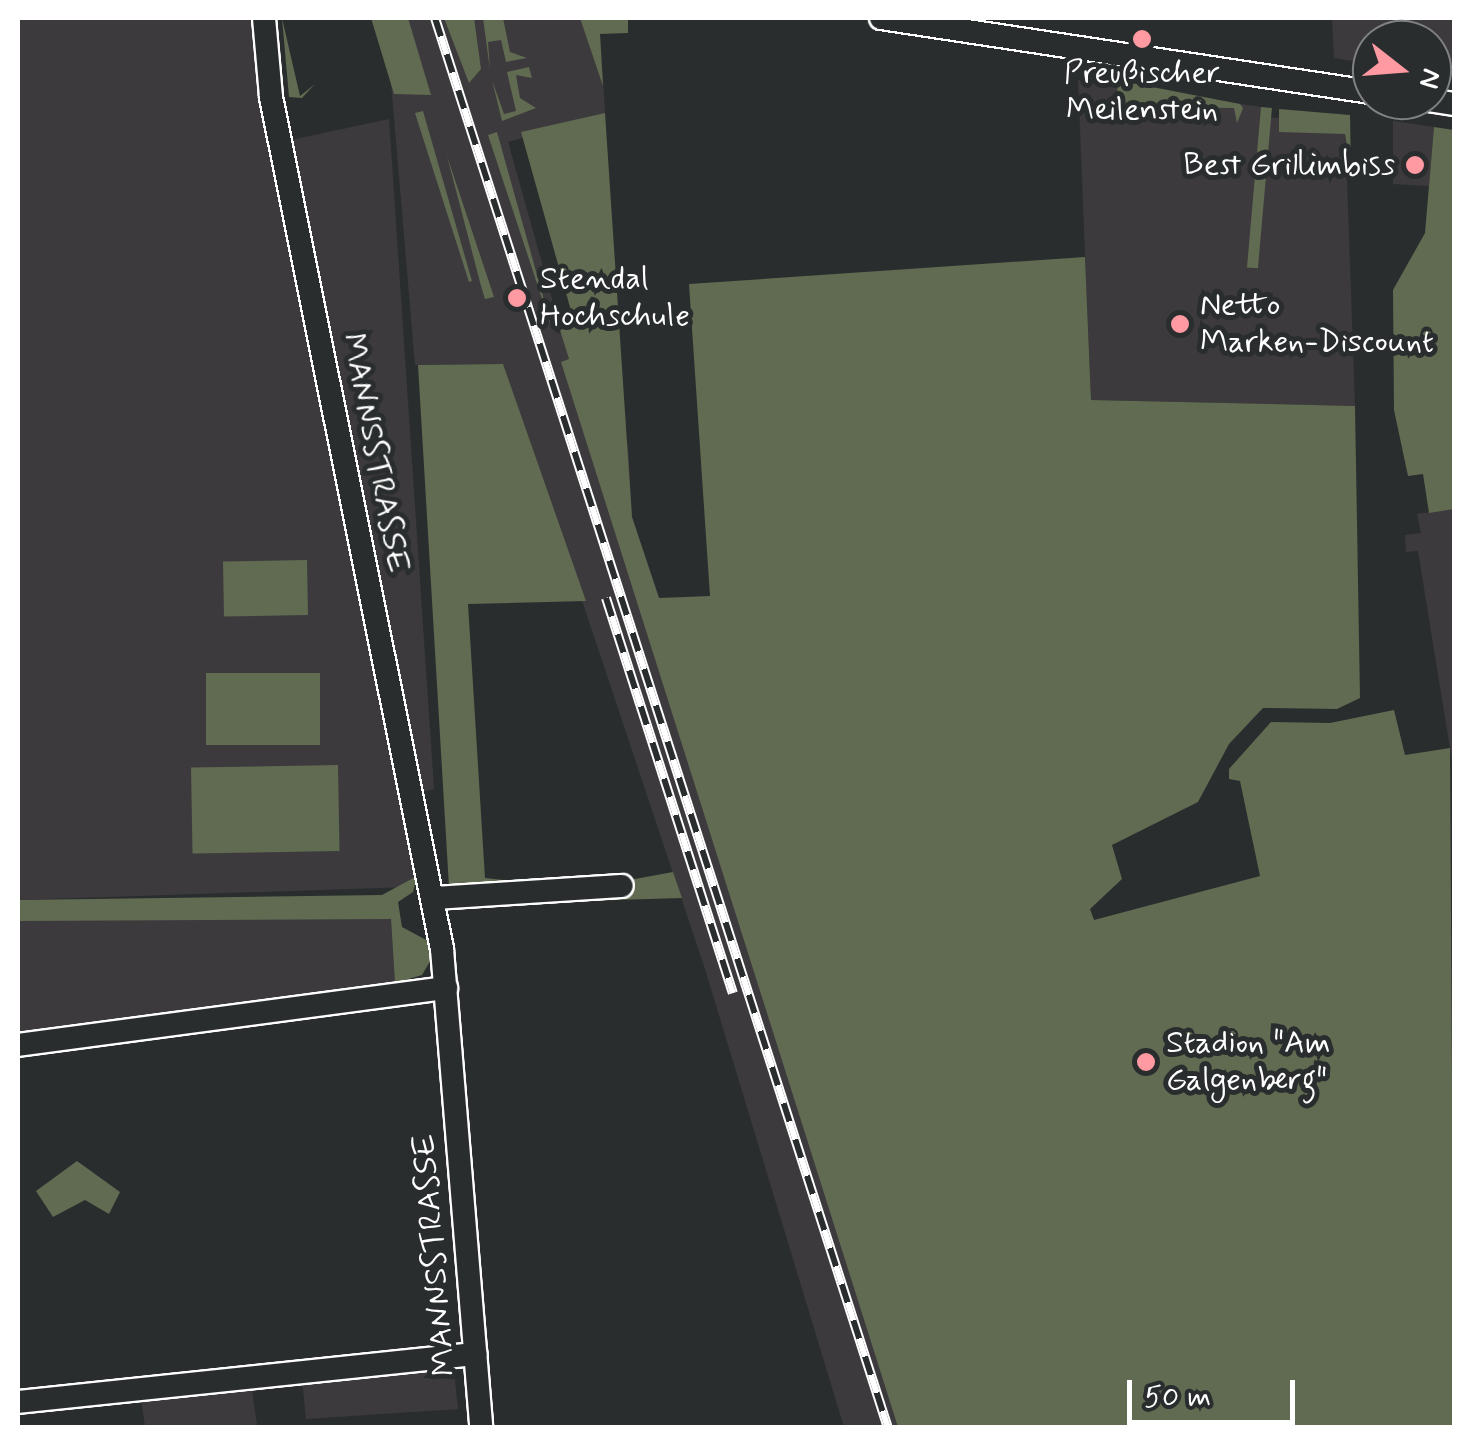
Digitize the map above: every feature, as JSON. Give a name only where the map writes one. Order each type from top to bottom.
[{"type":"street","name":"MANNSSTRASSE","points":[[264,18],[271,97],[434,898],[446,988],[481,1428]]},
{"type":"street","points":[[881,18],[1352,89]]},
{"type":"street","points":[[434,898],[622,886]]},
{"type":"street","points":[[18,1045],[446,988]]},
{"type":"street","points":[[18,1402],[475,1354]]},
{"type":"shaded area","points":[[18,18],[253,18],[417,876],[409,887],[18,900]]},
{"type":"shaded area","points":[[408,18],[599,18],[605,113],[508,142],[569,359],[628,446],[632,517],[939,1427],[844,1427],[705,969],[503,364],[415,365],[391,82]]},
{"type":"shaded area","points":[[1332,18],[1454,18],[1454,77],[1452,20],[1352,20],[1352,61],[1334,58]]},
{"type":"shaded area","points":[[1078,80],[1261,107],[1262,117],[1345,123],[1355,406],[1091,400]]},
{"type":"shaded area","points":[[389,119],[434,789],[421,792],[291,140]]},
{"type":"shaded area","points":[[1393,121],[1434,127],[1429,186],[1393,184]]},
{"type":"shaded area","points":[[1454,509],[1454,773],[1418,551],[1406,552],[1405,535],[1421,533],[1417,514]]},
{"type":"shaded area","points":[[247,913],[391,919],[395,983],[18,1033],[18,921]]},
{"type":"shaded area","points":[[440,1366],[454,1371],[458,1409],[306,1419],[302,1378]]},
{"type":"shaded area","points":[[251,1384],[257,1425],[145,1427],[141,1398]]},
{"type":"green space","points":[[282,18],[300,96],[315,84],[302,98],[289,97]]},
{"type":"green space","points":[[371,18],[408,18],[431,95],[394,94]]},
{"type":"green space","points":[[444,18],[474,18],[481,69],[469,83]]},
{"type":"green space","points":[[483,18],[503,18],[510,52],[527,58],[506,62],[501,40],[488,42],[490,70]]},
{"type":"green space","points":[[580,18],[628,18],[628,33],[600,34],[603,86]]},
{"type":"green space","points":[[529,67],[532,78],[516,75],[520,98],[536,108],[502,121],[492,80],[504,114],[516,111],[507,72]]},
{"type":"green space","points":[[1116,80],[1240,104],[1243,108],[1237,123],[1234,108],[1126,107],[1122,122]]},
{"type":"green space","points":[[1261,107],[1272,108],[1258,268],[1247,267]]},
{"type":"green space","points":[[1279,109],[1350,115],[1351,171],[1345,134],[1279,132]]},
{"type":"green space","points":[[423,111],[472,281],[469,282],[415,113]]},
{"type":"green space","points":[[605,113],[632,517],[659,598],[710,596],[689,284],[1085,257],[1091,400],[1355,406],[1360,698],[1337,709],[1263,708],[1229,744],[1198,802],[1112,845],[1122,879],[1090,909],[1094,920],[1260,876],[1240,781],[1229,779],[1229,769],[1271,722],[1330,723],[1394,710],[1405,755],[1450,748],[1454,1427],[898,1427],[561,362],[569,359],[560,330],[575,325],[521,132]]},
{"type":"green space","points":[[1434,127],[1454,130],[1454,509],[1429,513],[1423,474],[1408,476],[1394,410],[1393,290],[1425,233]]},
{"type":"green space","points":[[497,132],[553,332],[488,135]]},
{"type":"green space","points":[[447,156],[494,297],[485,299]]},
{"type":"green space","points":[[503,364],[586,601],[468,604],[485,878],[521,882],[449,887],[418,365]]},
{"type":"green space","points":[[307,560],[308,615],[224,616],[223,561]]},
{"type":"green space","points":[[206,673],[320,673],[320,745],[206,745]]},
{"type":"green space","points":[[338,765],[340,851],[193,854],[191,768]]},
{"type":"green space","points":[[673,872],[682,898],[550,902],[548,895]]},
{"type":"green space","points":[[417,876],[413,892],[398,902],[402,927],[428,941],[432,958],[422,975],[395,983],[391,919],[18,921],[18,900],[382,895]]},
{"type":"green space","points":[[77,1161],[120,1192],[109,1214],[85,1200],[53,1217],[36,1191]]},
{"type":"railway","points":[[435,18],[888,1428]]},
{"type":"railway","points":[[606,598],[733,993]]},
{"type":"place","name":"Preußischer Meilenstein","points":[[1142,39]]},
{"type":"place","name":"Best Grillimbiss","points":[[1415,165]]},
{"type":"place","name":"Stendal Hochschule","points":[[517,298]]},
{"type":"place","name":"Netto Marken-Discount","points":[[1180,324]]},
{"type":"place","name":"Stadion \"Am Galgenberg\"","points":[[1146,1062]]}]
